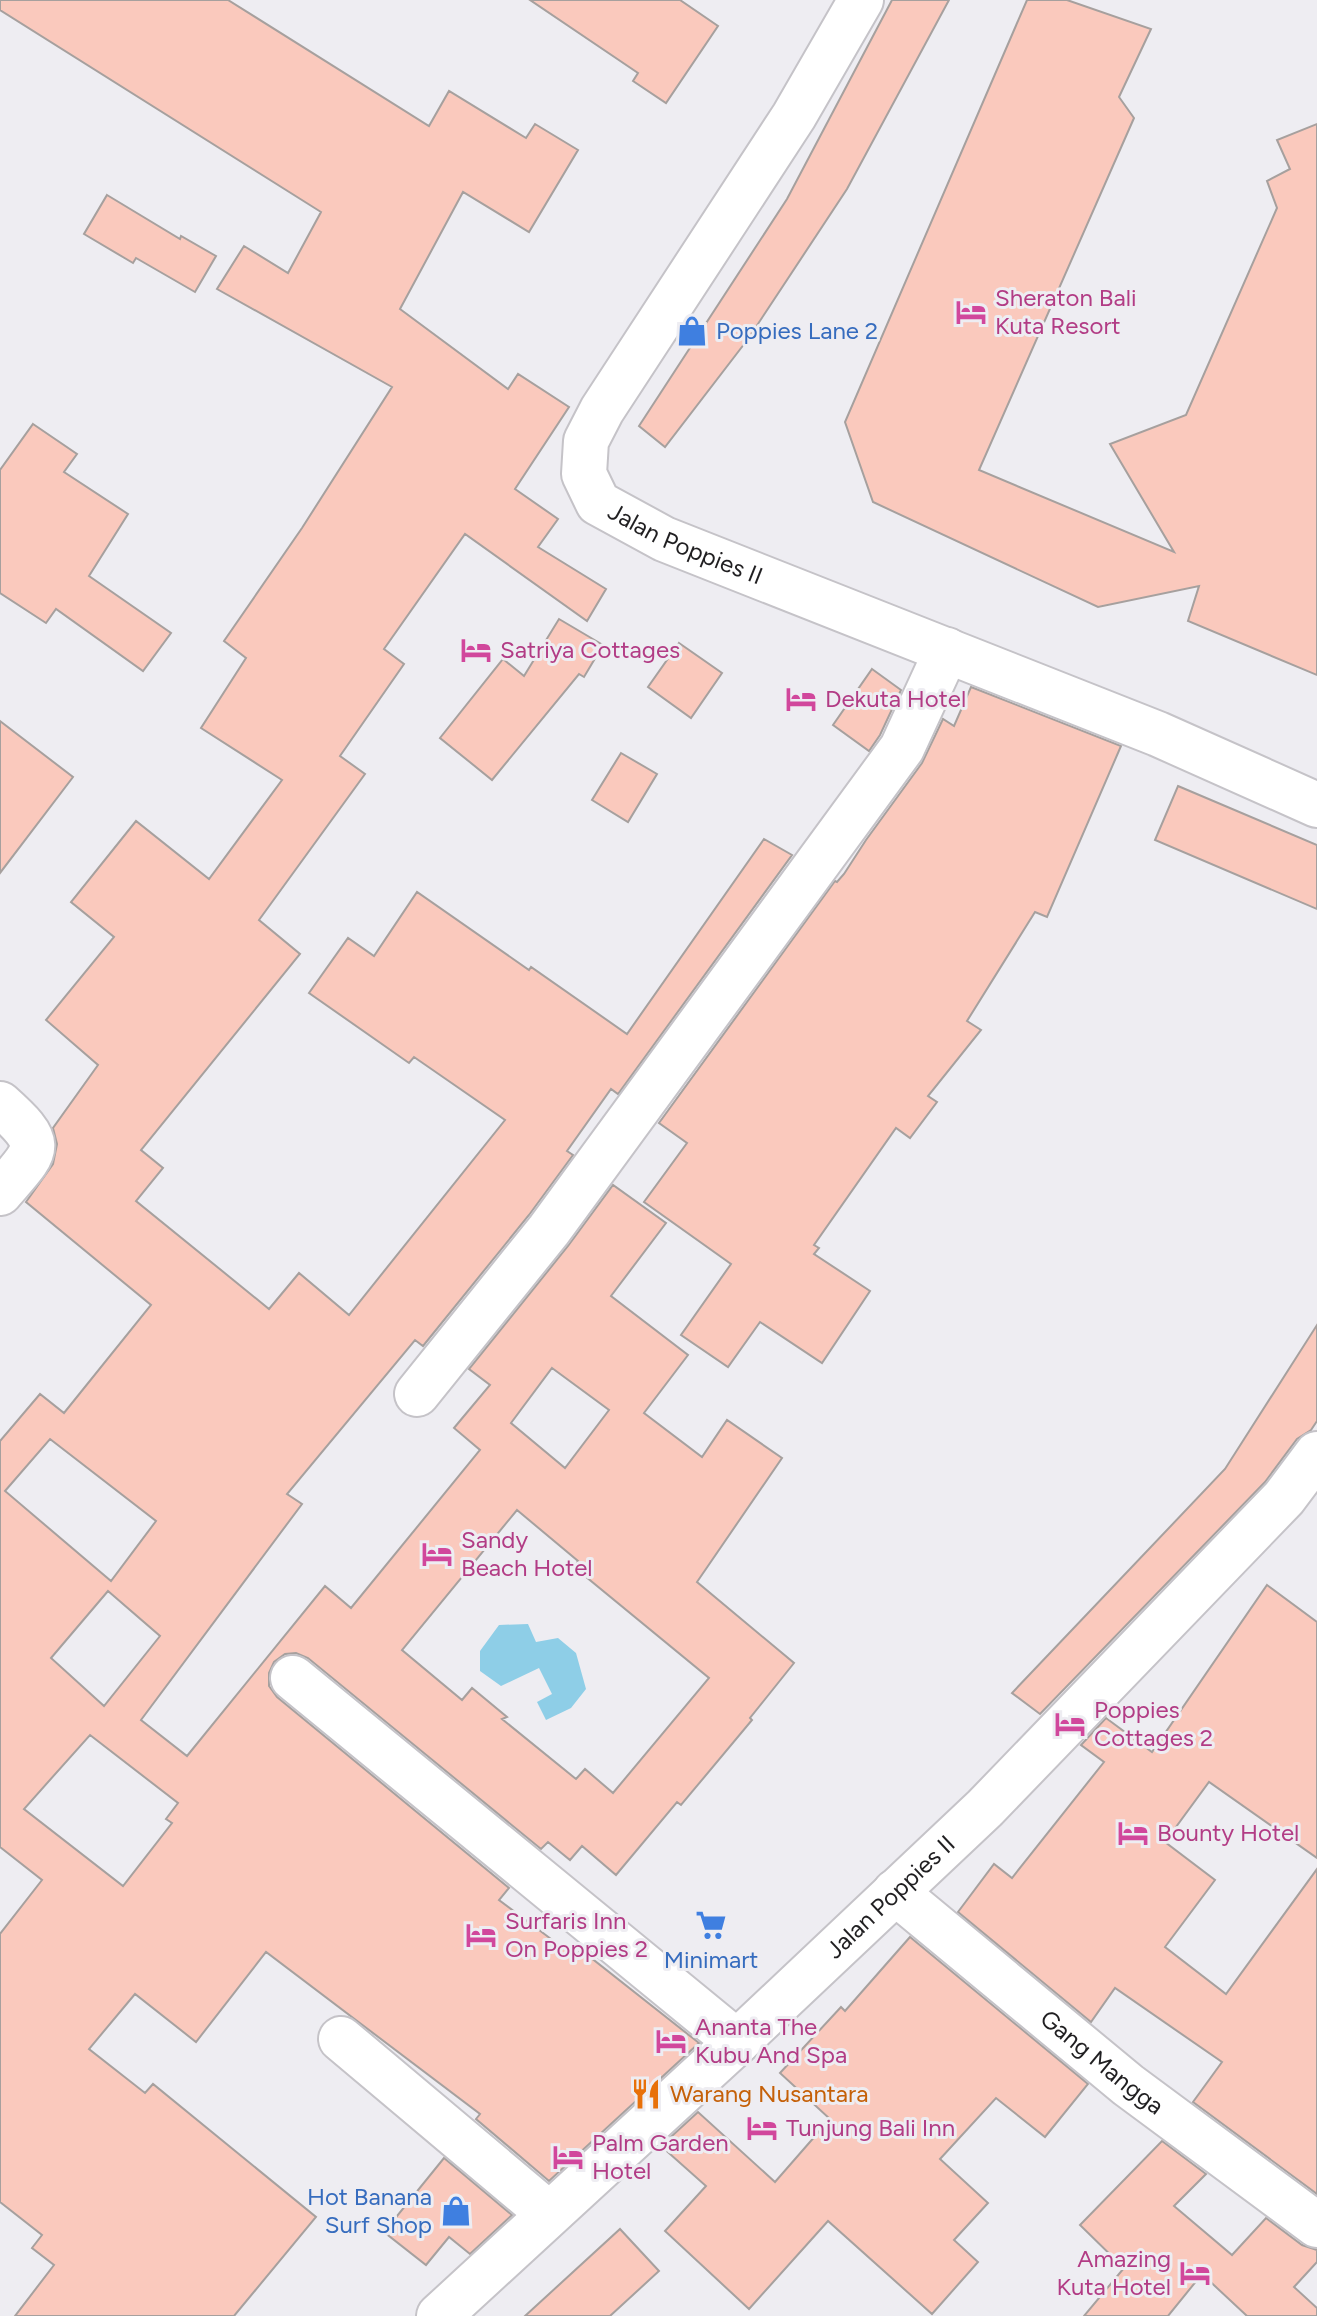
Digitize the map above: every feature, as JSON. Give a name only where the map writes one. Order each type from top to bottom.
[{"type":"street","name":"Jalan Poppies II","points":[[861,0],[794,116],[602,410],[586,441],[584,474],[598,503],[664,539],[1158,734],[1317,805]]},
{"type":"street","points":[[417,1394],[549,1230],[902,748],[947,650]]},
{"type":"street","points":[[0,1104],[25,1126],[34,1145],[28,1160],[0,1193]]},
{"type":"street","name":"Jalan Poppies II","points":[[439,2316],[985,1808],[1284,1498],[1317,1454]]},
{"type":"street","points":[[293,1678],[737,2042]]},
{"type":"street","name":"Gang Mangga","points":[[895,1892],[1128,2085],[1317,2225]]},
{"type":"street","points":[[341,2039],[548,2213]]},
{"type":"water","points":[[528,1624],[536,1642],[558,1638],[576,1653],[586,1689],[571,1708],[546,1720],[537,1702],[552,1694],[539,1668],[501,1686],[480,1671],[480,1651],[499,1625]]},
{"type":"building","points":[[0,0],[228,0],[429,126],[449,91],[526,138],[535,124],[578,150],[529,232],[463,192],[400,309],[508,389],[518,374],[569,407],[515,489],[558,519],[538,547],[606,589],[587,621],[465,534],[384,649],[404,664],[340,756],[365,774],[259,920],[300,954],[141,1150],[163,1168],[136,1201],[269,1309],[299,1273],[349,1315],[505,1120],[414,1057],[409,1063],[309,993],[348,938],[374,956],[417,892],[627,1034],[764,839],[792,855],[618,1094],[611,1089],[567,1151],[573,1155],[529,1215],[423,1346],[415,1340],[287,1494],[302,1504],[141,1720],[187,1756],[325,1586],[351,1608],[480,1450],[454,1428],[490,1385],[469,1369],[613,1185],[666,1223],[611,1296],[688,1355],[644,1413],[702,1457],[727,1420],[782,1458],[697,1582],[794,1663],[750,1718],[752,1720],[681,1805],[677,1802],[616,1875],[582,1846],[570,1860],[548,1842],[541,1849],[308,1658],[296,1653],[285,1654],[274,1662],[269,1673],[269,1686],[277,1697],[509,1888],[499,1900],[575,1957],[581,1950],[699,2043],[549,2181],[476,2119],[480,2114],[266,1952],[196,2042],[135,1994],[89,2049],[145,2093],[153,2084],[316,2217],[234,2316],[15,2316],[54,2265],[32,2248],[42,2235],[0,2202],[0,1934],[42,1880],[0,1847],[0,1441],[40,1394],[64,1413],[151,1305],[26,1202],[53,1164],[57,1144],[53,1128],[98,1065],[46,1020],[114,937],[71,902],[136,821],[209,879],[282,780],[201,728],[246,658],[224,641],[302,528],[392,387],[217,289],[244,246],[288,273],[321,212],[0,10]],"holes":[[[552,1368],[609,1410],[565,1468],[511,1423]],[[50,1439],[156,1521],[111,1581],[5,1491]],[[517,1510],[578,1561],[574,1567],[709,1678],[613,1793],[585,1769],[576,1779],[502,1719],[507,1717],[472,1688],[462,1700],[402,1650]],[[108,1591],[160,1636],[104,1706],[51,1658]],[[90,1735],[178,1803],[166,1819],[172,1823],[123,1886],[24,1809]]]},
{"type":"building","points":[[530,0],[680,0],[718,26],[666,103],[633,81],[638,73]]},
{"type":"building","points":[[892,0],[949,0],[847,189],[748,339],[665,447],[639,426],[787,199]]},
{"type":"building","name":"Sheraton Bali Kuta Resort","points":[[1027,0],[1067,0],[1151,29],[1119,97],[1134,118],[979,470],[1174,552],[1110,444],[1186,415],[1277,208],[1267,181],[1290,169],[1277,140],[1317,124],[1317,675],[1188,621],[1199,586],[1098,607],[873,502],[845,422]]},
{"type":"building","points":[[107,195],[180,239],[181,236],[216,256],[195,292],[136,258],[133,263],[84,234]]},
{"type":"building","points":[[33,424],[77,454],[64,472],[128,514],[89,576],[171,633],[143,671],[56,609],[46,623],[0,593],[0,470]]},
{"type":"building","points":[[559,619],[603,645],[584,677],[579,674],[492,780],[440,738],[503,659],[524,676]]},
{"type":"building","points":[[679,643],[722,673],[691,718],[648,687]]},
{"type":"building","points":[[872,669],[901,690],[869,751],[833,725]]},
{"type":"building","points":[[971,687],[1121,746],[1047,917],[1035,912],[967,1021],[981,1030],[928,1096],[937,1102],[910,1138],[896,1128],[814,1245],[819,1248],[814,1254],[870,1291],[822,1363],[760,1322],[728,1367],[681,1335],[731,1264],[644,1202],[687,1143],[659,1123],[835,881],[844,874],[922,763],[943,719],[954,726]]},
{"type":"building","points":[[0,721],[73,777],[0,873]]},
{"type":"building","points":[[621,753],[657,774],[628,822],[592,800]]},
{"type":"building","points":[[1178,786],[1317,845],[1317,909],[1155,840]]},
{"type":"building","points":[[1317,1325],[1317,1421],[1311,1430],[1297,1439],[1265,1482],[1040,1714],[1012,1693],[1225,1469]]},
{"type":"building","points":[[1267,1585],[1317,1622],[1317,1858],[1209,1782],[1165,1842],[1215,1880],[1165,1947],[1226,1994],[1317,1869],[1317,2194],[1193,2102],[1222,2062],[1115,1988],[1091,2022],[958,1912],[994,1864],[1012,1878],[1104,1762],[1081,1745],[1106,1718],[1152,1752]]},
{"type":"building","points":[[910,1937],[1088,2084],[1045,2137],[996,2098],[940,2159],[988,2203],[954,2240],[978,2262],[932,2314],[828,2221],[749,2309],[665,2231],[706,2186],[661,2146],[698,2112],[775,2182],[830,2119],[780,2073],[841,2007],[845,2011]]},
{"type":"building","points":[[1162,2141],[1206,2174],[1174,2206],[1232,2255],[1266,2218],[1302,2245],[1317,2250],[1317,2262],[1294,2287],[1317,2308],[1317,2316],[1247,2316],[1202,2274],[1168,2316],[1084,2316],[1124,2268],[1080,2225]]},
{"type":"building","points":[[444,2158],[512,2215],[470,2254],[449,2237],[426,2265],[384,2232]]},
{"type":"building","points":[[620,2229],[659,2271],[610,2316],[525,2316]]},
{"type":"place","name":"Sheraton Bali Kuta Resort","points":[[971,312]]},
{"type":"place","name":"Poppies Lane 2","points":[[692,331]]},
{"type":"place","name":"Satriya Cottages","points":[[476,650]]},
{"type":"place","name":"Dekuta Hotel","points":[[801,699]]},
{"type":"place","name":"Sandy Beach Hotel","points":[[437,1554]]},
{"type":"place","name":"Poppies Cottages 2","points":[[1070,1724]]},
{"type":"place","name":"Bounty Hotel","points":[[1133,1833]]},
{"type":"place","name":"Minimart","points":[[711,1925]]},
{"type":"place","name":"Surfaris Inn On Poppies 2","points":[[481,1935]]},
{"type":"place","name":"Ananta The Kubu And Spa","points":[[671,2041]]},
{"type":"place","name":"Warang Nusantara","points":[[646,2094]]},
{"type":"place","name":"Tunjung Bali Inn","points":[[762,2128]]},
{"type":"place","name":"Palm Garden Hotel","points":[[568,2157]]},
{"type":"place","name":"Hot Banana Surf Shop","points":[[456,2211]]},
{"type":"place","name":"Amazing Kuta Hotel","points":[[1195,2273]]}]
